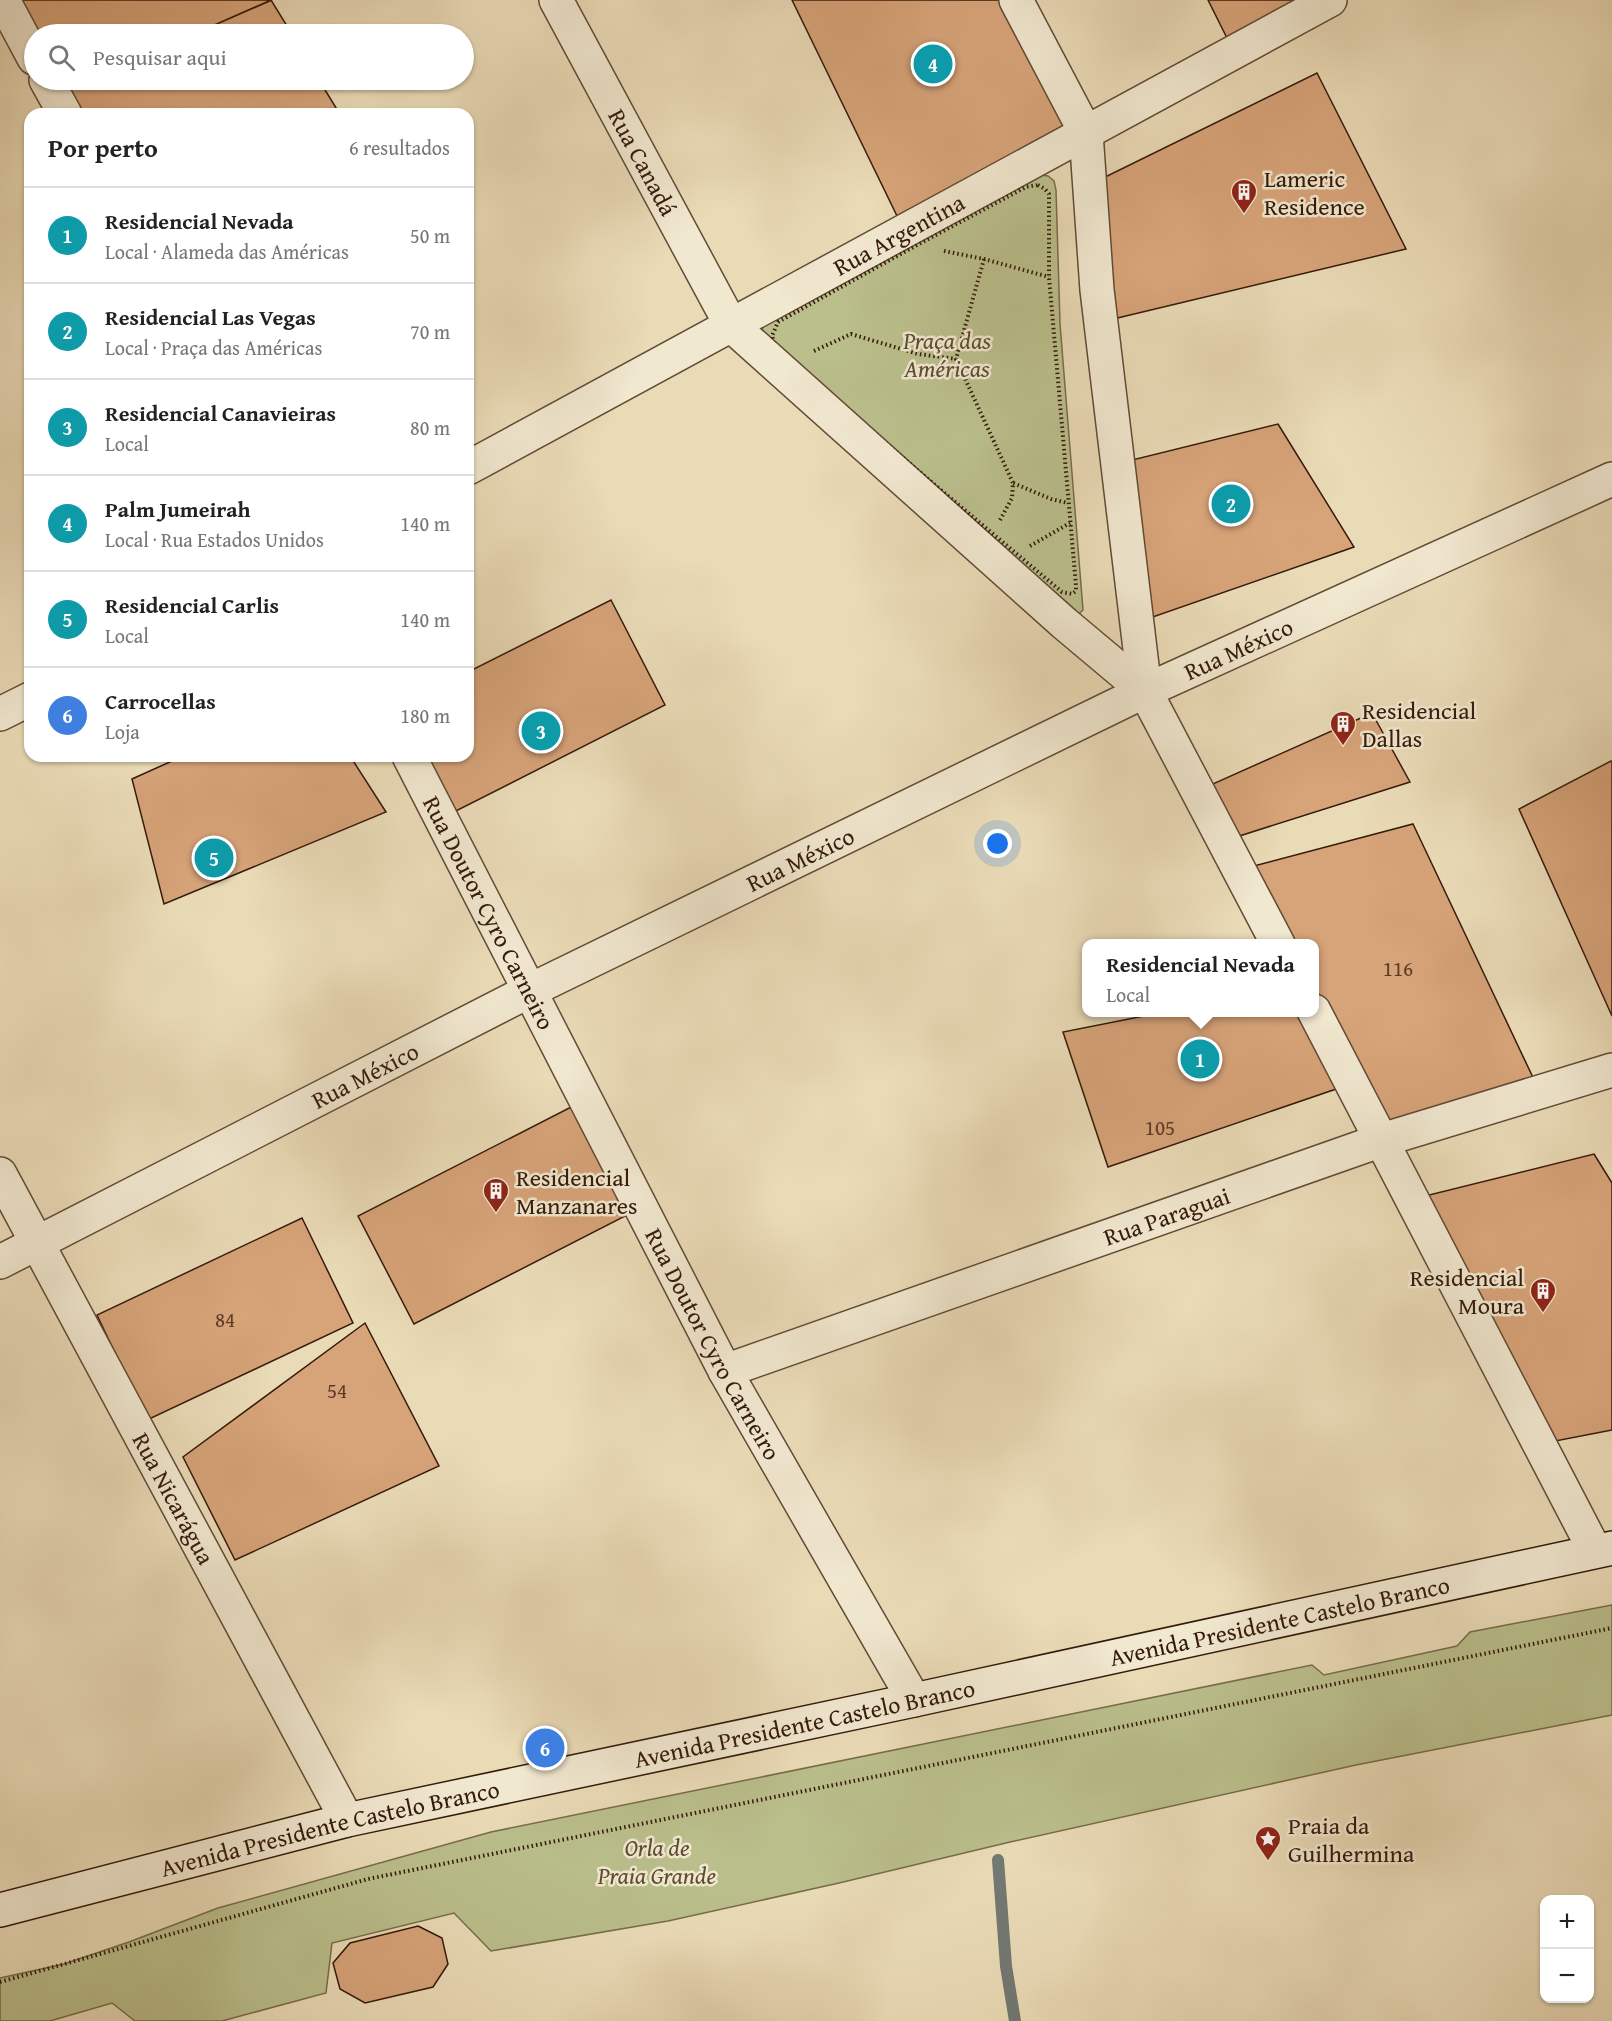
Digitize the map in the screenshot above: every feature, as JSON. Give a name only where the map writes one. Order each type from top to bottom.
[{"type":"street","points":[[3,0],[24,39]]},
{"type":"street","name":"Rua Canadá","points":[[556,0],[731,325]]},
{"type":"street","points":[[1016,0],[1086,133],[1097,290],[1145,691],[1275,939]]},
{"type":"street","name":"Rua Argentina","points":[[474,465],[1329,0]]},
{"type":"street","points":[[52,90],[62,108]]},
{"type":"street","points":[[731,325],[1064,623],[1145,691]]},
{"type":"street","name":"Rua México","points":[[0,1263],[531,990],[1145,691],[1612,478]]},
{"type":"street","points":[[0,714],[24,702]]},
{"type":"street","name":"Rua Doutor Cyro Carneiro","points":[[412,762],[725,1371],[914,1700]]},
{"type":"street","points":[[1317,1017],[1604,1549]]},
{"type":"street","name":"Rua Paraguai","points":[[725,1371],[1382,1140],[1612,1070]]},
{"type":"street","name":"Rua Nicarágua","points":[[0,1174],[347,1820]]},
{"type":"street","name":"Avenida Presidente Castelo Branco","points":[[0,1910],[347,1820],[914,1700],[1604,1549]]},
{"type":"path","points":[[1038,185],[1049,194],[1049,277],[1076,586],[1076,591],[1072,594],[1062,592],[776,351],[772,336],[778,322],[916,245],[1026,187],[1038,185]]},
{"type":"path","points":[[916,245],[928,247]]},
{"type":"path","points":[[939,250],[984,259],[1049,277]]},
{"type":"path","points":[[984,259],[956,359],[1013,483],[1012,498],[1004,514],[990,532]]},
{"type":"path","points":[[811,352],[851,334],[918,354],[956,359]]},
{"type":"path","points":[[797,368],[804,360]]},
{"type":"path","points":[[1013,483],[1051,499],[1068,502]]},
{"type":"path","points":[[1017,554],[1070,522]]},
{"type":"path","points":[[0,1982],[368,1879],[1612,1628]]},
{"type":"green space","name":"Praça das Américas","points":[[1041,175],[1048,176],[1054,181],[1056,190],[1060,324],[1083,610],[1080,613],[1076,612],[760,334],[768,317]]},
{"type":"green space","name":"Orla de Praia Grande","points":[[1612,1605],[1612,1715],[1356,1765],[668,1921],[491,1951],[454,1913],[332,1943],[326,1993],[222,2021],[135,2021],[112,2003],[50,2021],[0,2021],[0,1978],[64,1964],[218,1908],[491,1832],[1312,1665],[1324,1675],[1457,1646],[1470,1632]]},
{"type":"building","points":[[13,0],[272,0],[217,24],[28,24]]},
{"type":"building","points":[[271,0],[286,24],[217,24]]},
{"type":"building","points":[[792,0],[1009,0],[1076,128],[899,220]]},
{"type":"building","points":[[1208,0],[1309,0],[1228,40]]},
{"type":"building","name":"Lameric Residence","points":[[1317,73],[1406,249],[1109,320],[1097,181]]},
{"type":"building","points":[[57,90],[68,90],[59,94]]},
{"type":"building","points":[[68,90],[325,90],[336,108],[67,108],[59,94]]},
{"type":"building","points":[[1278,424],[1354,547],[1147,619],[1128,461]]},
{"type":"building","points":[[611,600],[665,705],[448,815],[421,762],[474,762],[474,669]]},
{"type":"building","name":"Residencial Dallas","points":[[1372,713],[1410,782],[1233,838],[1206,787]]},
{"type":"building","points":[[170,762],[354,762],[386,812],[164,904],[132,779]]},
{"type":"building","points":[[1612,762],[1612,1016],[1519,809]]},
{"type":"building","points":[[1413,824],[1538,1088],[1386,1134],[1319,1003],[1319,939],[1286,939],[1250,867]]},
{"type":"building","points":[[1139,1017],[1306,1017],[1342,1087],[1108,1167],[1063,1032]]},
{"type":"building","name":"Residencial Manzanares","points":[[577,1104],[633,1212],[414,1324],[358,1216]]},
{"type":"building","name":"Residencial Moura","points":[[1594,1154],[1612,1183],[1612,1430],[1540,1444],[1413,1199]]},
{"type":"building","points":[[302,1218],[353,1323],[147,1420],[97,1315]]},
{"type":"building","points":[[365,1323],[439,1466],[235,1560],[183,1457]]},
{"type":"building","points":[[418,1926],[442,1938],[448,1964],[433,1987],[365,2003],[340,1989],[333,1963],[350,1943]]},
{"type":"waterway","points":[[998,1860],[1006,1966],[1015,2021]]},
{"type":"place","name":"Palm Jumeirah","points":[[933,64]]},
{"type":"place","name":"Lameric Residence","points":[[1244,215]]},
{"type":"place","name":"Residencial Las Vegas","points":[[1231,504]]},
{"type":"place","name":"Residencial Canavieiras","points":[[541,731]]},
{"type":"place","name":"Residencial Dallas","points":[[1343,747]]},
{"type":"place","name":"Residencial Carlis","points":[[214,858]]},
{"type":"place","name":"Residencial Nevada","points":[[1200,1059]]},
{"type":"place","name":"Residencial Manzanares","points":[[496,1214]]},
{"type":"place","name":"Residencial Moura","points":[[1543,1314]]},
{"type":"place","name":"Carrocellas","points":[[545,1748]]},
{"type":"place","name":"Praia da Guilhermina","points":[[1268,1862]]}]
